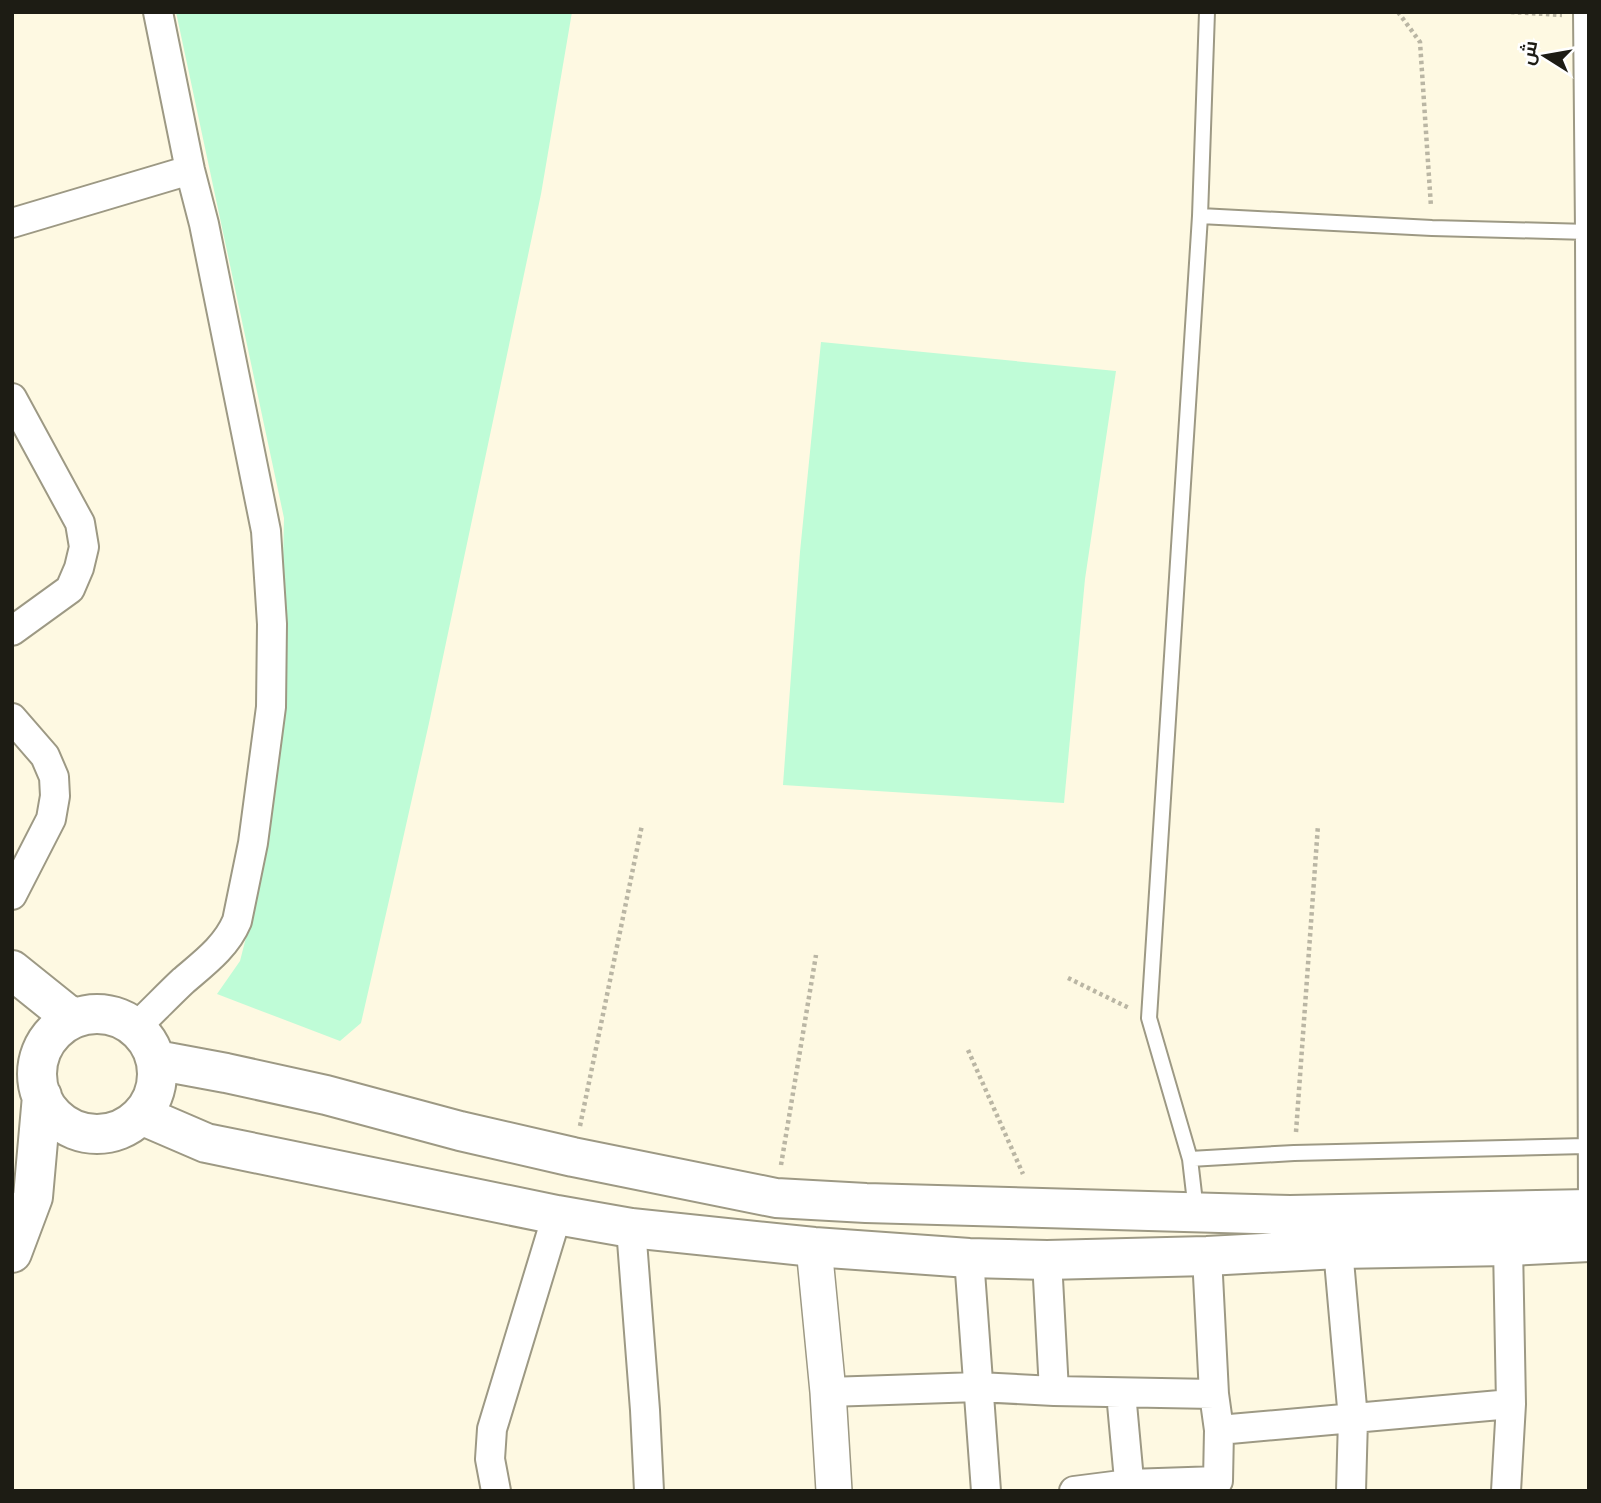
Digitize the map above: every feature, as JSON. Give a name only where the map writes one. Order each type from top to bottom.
[{"type":"main road","points":[[12,970],[72,1019]]},
{"type":"main road","points":[[31,1080],[52,1113],[67,1126],[86,1133],[106,1133],[125,1127],[141,1115],[155,1088],[156,1060],[148,1042],[136,1027],[117,1016],[94,1013],[72,1019],[56,1030],[44,1045],[31,1080],[33,1197]]},
{"type":"main road","points":[[156,1060],[326,1095],[460,1131],[573,1157],[776,1198],[1196,1213],[1588,1220]]},
{"type":"main road","points":[[141,1115],[206,1143],[557,1215],[631,1228],[814,1247],[969,1258],[1047,1260],[1338,1249],[1508,1246],[1588,1220]]},
{"type":"main road","points":[[12,1254],[33,1197],[58,1163],[86,1133]]},
{"type":"street","points":[[136,1027],[206,962],[225,942],[237,921],[253,843],[271,707],[272,624],[266,531],[158,12]]},
{"type":"street","points":[[12,223],[190,170]]},
{"type":"street","points":[[12,398],[80,523],[84,547],[70,589],[12,631]]},
{"type":"street","points":[[12,718],[45,756],[54,777],[55,796],[51,819],[12,895]]},
{"type":"street","points":[[496,1491],[490,1459],[492,1429],[557,1215]]},
{"type":"street","points":[[631,1228],[649,1491]]},
{"type":"street","points":[[1506,1491],[1511,1404],[1508,1246]]},
{"type":"street","points":[[814,1247],[835,1491]]},
{"type":"street","points":[[1338,1249],[1353,1419],[1351,1491]]},
{"type":"street","points":[[1074,1491],[1219,1486],[1219,1430],[1214,1394],[1208,1256]]},
{"type":"street","points":[[969,1258],[986,1491]]},
{"type":"street","points":[[1047,1260],[1054,1391]]},
{"type":"street","points":[[828,1392],[978,1387],[1214,1394]]},
{"type":"street","points":[[1121,1393],[1130,1488]]},
{"type":"street","points":[[1219,1430],[1511,1404]]},
{"type":"lane","points":[[1196,1213],[1190,1159],[1149,1018],[1200,216],[1207,12]]},
{"type":"lane","points":[[1581,14],[1586,232],[1585,1146],[1588,1220]]},
{"type":"lane","points":[[1200,216],[1432,228],[1586,232]]},
{"type":"lane","points":[[1190,1159],[1294,1153],[1585,1146]]},
{"type":"path","points":[[1398,12],[1420,42],[1432,228]]},
{"type":"path","points":[[1511,12],[1581,14]]},
{"type":"path","points":[[573,1157],[642,825]]},
{"type":"path","points":[[1294,1153],[1318,825]]},
{"type":"path","points":[[776,1198],[816,955]]},
{"type":"path","points":[[1068,978],[1149,1018]]},
{"type":"path","points":[[968,1050],[1039,1208]]},
{"type":"green space","points":[[176,12],[572,12],[541,194],[393,883],[361,1023],[340,1041],[217,994],[240,961],[261,879],[279,732],[284,518]]},
{"type":"green space","points":[[821,342],[1116,371],[1085,579],[1064,803],[783,785],[800,552]]}]
